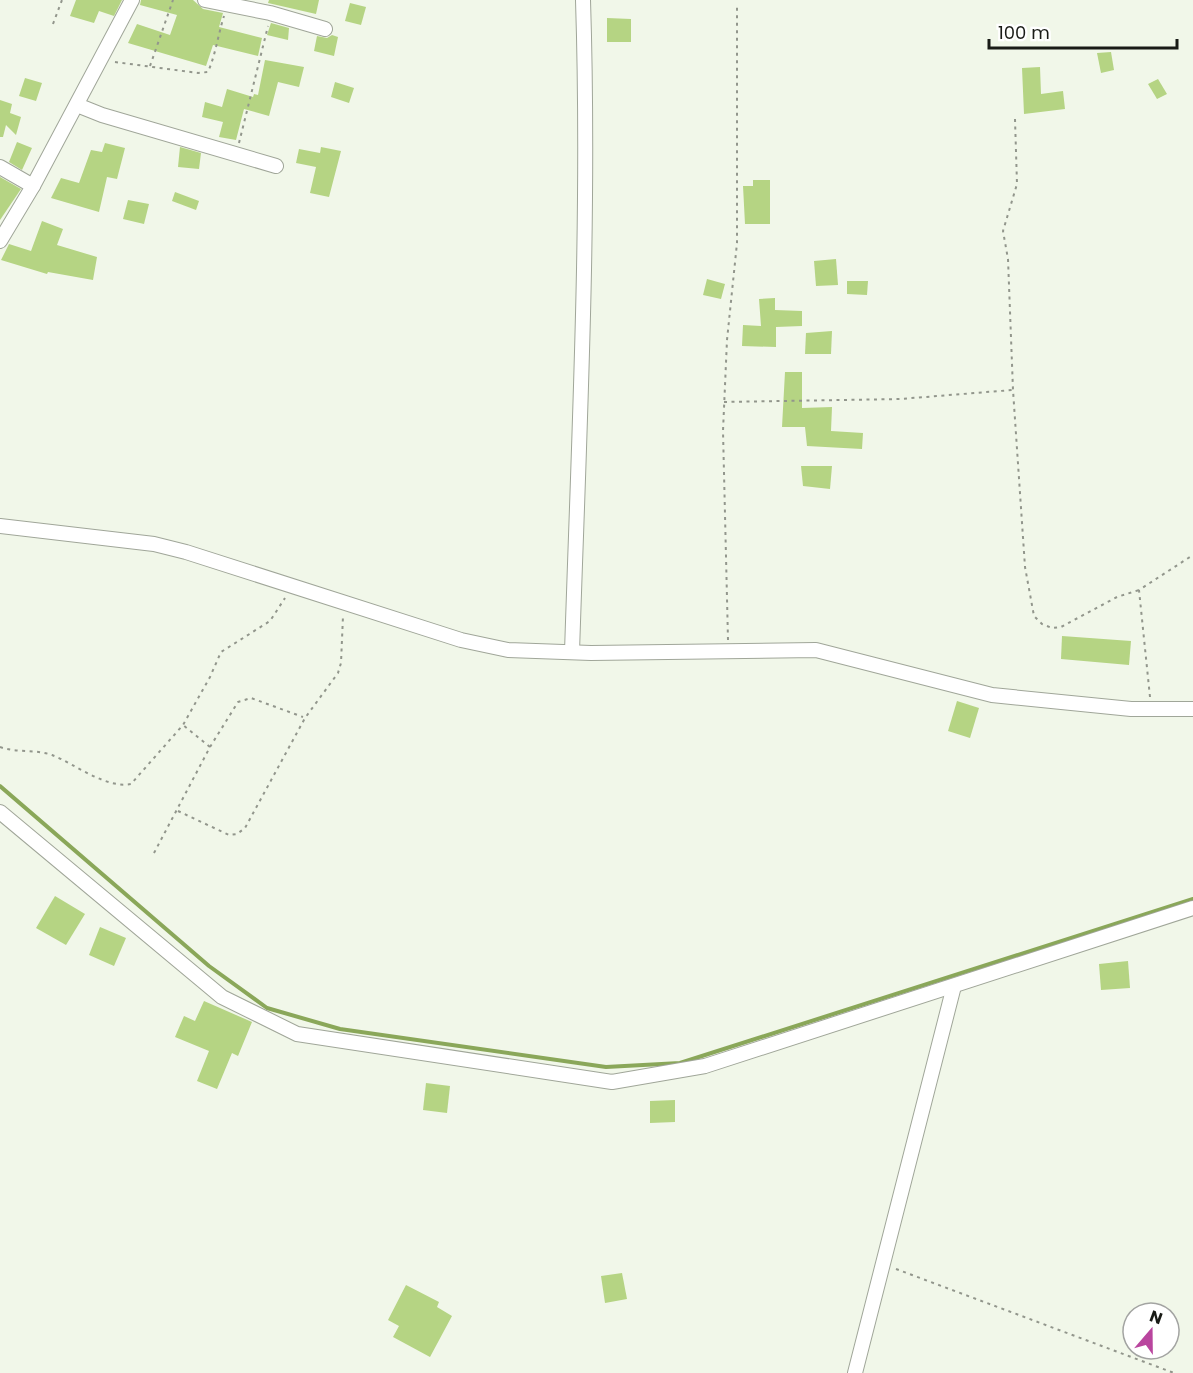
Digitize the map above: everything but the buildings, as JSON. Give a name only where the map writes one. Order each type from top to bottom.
[{"type":"street","points":[[0,241],[33,186],[132,0]]},
{"type":"street","points":[[206,0],[270,13],[326,29]]},
{"type":"street","points":[[572,652],[585,255],[583,0]]},
{"type":"street","points":[[77,105],[102,115],[276,166]]},
{"type":"street","points":[[0,167],[33,186]]},
{"type":"street","points":[[2,527],[154,544],[186,552],[461,640],[508,650],[572,652],[816,650],[992,695],[1151,709],[1193,709]]},
{"type":"street","points":[[0,812],[222,997],[297,1034],[612,1082],[705,1066],[1193,908]]},
{"type":"street","points":[[855,1373],[954,986]]},
{"type":"path","points":[[53,24],[62,0]]},
{"type":"path","points":[[150,66],[173,0]]},
{"type":"path","points":[[729,651],[724,402],[727,340],[737,243],[737,5]]},
{"type":"path","points":[[100,61],[198,73],[208,72],[218,51],[217,39],[228,6]]},
{"type":"path","points":[[237,154],[270,13]]},
{"type":"path","points":[[1015,119],[1017,184],[1003,231],[1008,259],[1012,390],[1025,567],[1034,616],[1041,624],[1053,628],[1061,627],[1117,597],[1139,590],[1193,555]]},
{"type":"path","points":[[724,402],[900,399],[1012,390]]},
{"type":"path","points":[[0,747],[18,752],[42,752],[122,786],[132,784],[183,725],[221,652],[270,621],[278,612],[290,587]]},
{"type":"path","points":[[1139,590],[1151,709]]},
{"type":"path","points":[[178,811],[229,834],[237,834],[245,828],[304,718],[338,673],[341,663],[343,604]]},
{"type":"path","points":[[154,853],[210,747],[238,702],[243,698],[250,698],[304,718]]},
{"type":"path","points":[[183,725],[210,747]]},
{"type":"path","points":[[882,1264],[1174,1373]]},
{"type":"waterway","points":[[0,786],[209,966],[267,1008],[340,1029],[606,1067],[680,1063],[1193,899]]}]
